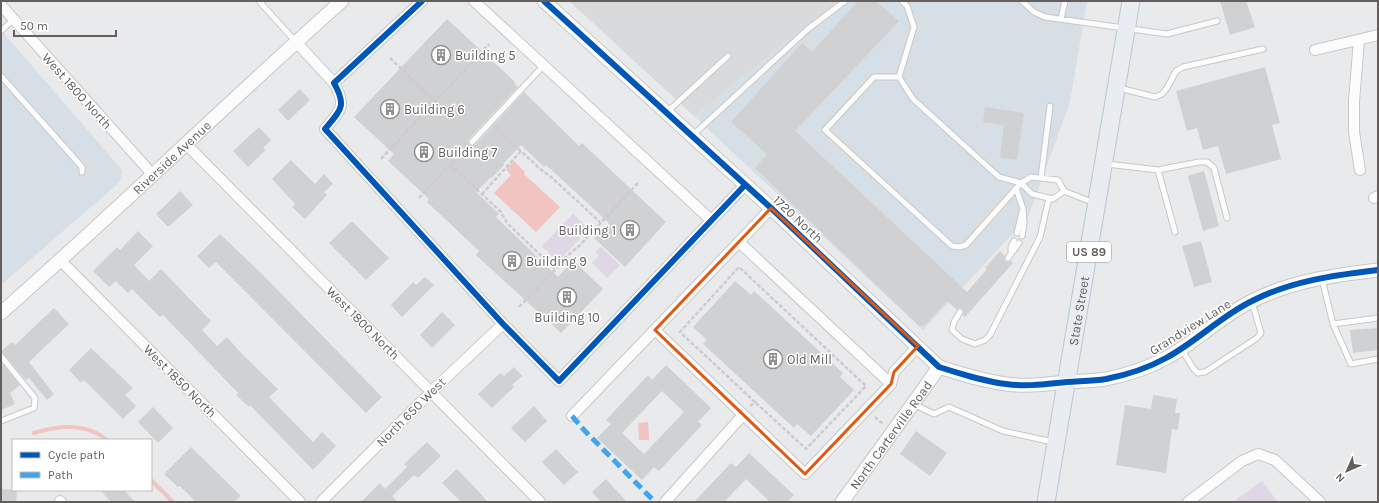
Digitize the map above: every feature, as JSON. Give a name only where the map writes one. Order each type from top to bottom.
[{"type":"main road","name":"State Street","points":[[1046,502],[1131,1]]},
{"type":"street","name":"Riverside Avenue","points":[[1,313],[153,176],[342,1]]},
{"type":"street","points":[[334,83],[422,1]]},
{"type":"street","points":[[474,1],[711,220]]},
{"type":"street","name":"1720 North","points":[[544,1],[771,208],[939,367],[969,377],[1006,384],[1035,385],[1067,382]]},
{"type":"street","name":"West 1800 North","points":[[1,5],[153,176]]},
{"type":"street","points":[[1315,50],[1378,35]]},
{"type":"street","points":[[1359,40],[1354,101],[1354,132],[1360,170]]},
{"type":"street","points":[[296,42],[334,83],[341,96],[341,106],[337,115],[325,129],[503,324],[559,381],[745,185]]},
{"type":"street","name":"West 1800 North","points":[[186,144],[432,391],[540,502]]},
{"type":"street","points":[[572,416],[771,208]]},
{"type":"street","points":[[739,242],[891,384]]},
{"type":"street","name":"West 1850 North","points":[[60,260],[300,502]]},
{"type":"street","name":"Grandview Lane","points":[[1067,382],[1105,379],[1134,371],[1165,358],[1252,301],[1290,286],[1322,278],[1378,270]]},
{"type":"street","name":"North 650 West","points":[[321,502],[432,391],[503,324]]},
{"type":"street","points":[[655,330],[805,474],[891,384],[894,372],[918,346]]},
{"type":"street","name":"North Carterville Road","points":[[842,502],[939,367]]},
{"type":"street","points":[[665,502],[743,415]]},
{"type":"street","points":[[1188,502],[1242,461],[1258,454],[1275,460],[1320,502]]},
{"type":"lane","points":[[259,1],[296,42]]},
{"type":"lane","points":[[692,136],[808,28],[845,1]]},
{"type":"lane","points":[[899,77],[914,27],[907,6],[902,1]]},
{"type":"lane","points":[[1022,1],[1034,12],[1045,16],[1167,34],[1217,21]]},
{"type":"lane","points":[[1061,19],[1065,1]]},
{"type":"lane","points":[[1,31],[13,20]]},
{"type":"lane","points":[[1116,88],[1155,96],[1162,94],[1176,72],[1183,68],[1262,50]]},
{"type":"lane","points":[[666,112],[728,56]]},
{"type":"lane","points":[[472,142],[544,65]]},
{"type":"lane","points":[[1,76],[82,167],[82,172]]},
{"type":"lane","points":[[899,77],[874,77],[825,130],[952,246],[958,247],[966,245],[1016,188],[1031,177],[1058,180],[1064,191],[1097,204]]},
{"type":"lane","points":[[899,77],[913,99],[999,177],[1021,183],[1032,194],[1053,199],[1064,191]]},
{"type":"lane","points":[[1042,178],[1050,106]]},
{"type":"lane","points":[[1104,164],[1158,170],[1199,162],[1207,162],[1214,168],[1227,218]]},
{"type":"lane","points":[[1158,170],[1174,232]]},
{"type":"lane","points":[[1016,188],[1024,223],[1019,235]]},
{"type":"lane","points":[[960,312],[954,322],[952,330],[962,339],[975,344],[985,340],[990,335],[1040,237],[1049,198]]},
{"type":"lane","points":[[1008,258],[1014,250],[1016,242]]},
{"type":"lane","points":[[1322,278],[1333,324],[1350,364],[1378,359]]},
{"type":"lane","points":[[1181,348],[1193,368],[1198,373],[1205,372],[1257,338],[1261,333],[1252,301]]},
{"type":"lane","points":[[1333,324],[1378,318]]},
{"type":"lane","points":[[1,356],[35,398],[34,408],[1,421]]},
{"type":"lane","points":[[913,404],[934,414],[949,407],[1003,431],[1056,443]]},
{"type":"path","points":[[381,158],[489,44]]},
{"type":"path","points":[[390,58],[435,101]]},
{"type":"path","points":[[490,123],[539,168],[552,177],[600,222]]},
{"type":"path","points":[[419,198],[472,142]]},
{"type":"path","points":[[482,194],[521,151]]},
{"type":"path","points":[[449,166],[455,169],[501,212],[507,223],[555,270]]},
{"type":"path","points":[[519,307],[555,270],[562,260],[579,246],[638,183]]},
{"type":"path","points":[[739,267],[866,386],[806,449],[755,402],[680,332],[739,267]]},
{"type":"path","points":[[743,415],[755,402]]},
{"type":"path","points":[[875,418],[881,422]]},
{"type":"highlighted area","points":[[771,208],[918,346],[894,372],[891,384],[805,474],[655,330]]},
{"type":"shaded area","points":[[569,1],[838,1],[694,116]]},
{"type":"shaded area","points":[[838,1],[1087,1],[1070,102],[1028,217],[923,330],[694,116]]},
{"type":"shaded area","points":[[1,30],[122,170],[120,181],[115,186],[1,285]]},
{"type":"shaded area","points":[[514,161],[525,172],[524,174],[560,207],[536,232],[494,193],[511,175],[506,169]]},
{"type":"shaded area","points":[[573,214],[589,229],[558,262],[542,246]]},
{"type":"shaded area","points":[[601,247],[620,265],[607,278],[592,263],[599,256],[595,252]]},
{"type":"shaded area","points":[[648,422],[649,440],[639,440],[638,423]]},
{"type":"shaded area","points":[[1262,481],[1278,502],[1233,502]]},
{"type":"building","points":[[858,1],[876,1],[899,21],[795,131],[967,292],[1000,251],[1005,256],[1005,261],[1011,261],[1013,263],[965,317],[962,309],[960,308],[957,310],[947,301],[925,325],[919,326],[755,168],[767,154],[731,122],[802,43],[812,52]]},
{"type":"building","points":[[1220,1],[1246,1],[1255,27],[1230,35]]},
{"type":"building","points":[[447,19],[515,82],[514,83],[518,87],[469,139],[468,143],[470,145],[475,145],[524,92],[579,146],[582,143],[666,222],[625,267],[594,238],[609,223],[546,165],[544,167],[521,145],[492,178],[491,177],[476,192],[499,214],[496,217],[558,277],[573,260],[603,289],[561,333],[476,255],[479,251],[427,202],[429,199],[388,161],[394,154],[354,117]]},
{"type":"building","points":[[1265,67],[1280,123],[1272,125],[1281,159],[1226,174],[1218,146],[1203,150],[1197,128],[1187,131],[1176,91]]},
{"type":"building","points":[[300,89],[310,100],[288,121],[278,110]]},
{"type":"building","points":[[985,107],[1024,113],[1017,160],[1000,158],[1004,125],[983,122]]},
{"type":"building","points":[[259,127],[271,140],[263,148],[266,150],[248,167],[233,151]]},
{"type":"building","points":[[291,160],[315,184],[324,174],[333,184],[324,192],[327,195],[305,219],[292,207],[295,204],[272,179]]},
{"type":"building","points":[[1204,171],[1219,226],[1203,231],[1188,176]]},
{"type":"building","points":[[180,191],[193,205],[168,227],[156,214]]},
{"type":"building","points":[[352,221],[389,258],[366,280],[329,243]]},
{"type":"building","points":[[138,231],[153,246],[134,265],[149,281],[161,269],[211,321],[202,330],[217,346],[227,337],[278,389],[269,397],[313,442],[322,432],[336,446],[313,470],[250,405],[249,407],[236,395],[238,393],[163,315],[160,317],[132,289],[128,293],[116,281],[109,287],[93,271],[117,247],[120,250]]},
{"type":"building","points":[[220,234],[261,273],[382,397],[366,413],[216,262],[209,268],[197,256]]},
{"type":"building","points":[[1201,241],[1212,282],[1194,287],[1182,246]]},
{"type":"building","points":[[425,277],[434,285],[402,317],[391,305],[413,282],[416,285]]},
{"type":"building","name":"Old Mill","points":[[735,281],[751,295],[754,291],[843,373],[840,377],[854,390],[811,436],[797,424],[794,428],[703,344],[707,340],[693,327]]},
{"type":"building","points":[[54,308],[69,324],[29,362],[54,394],[47,400],[29,378],[26,380],[1,351],[12,342],[15,345]]},
{"type":"building","points":[[442,312],[455,325],[432,348],[420,335]]},
{"type":"building","points":[[1378,328],[1378,350],[1353,353],[1350,330]]},
{"type":"building","points":[[91,348],[133,388],[125,395],[136,406],[123,419],[84,380],[81,383],[69,370]]},
{"type":"building","points":[[1,362],[20,385],[10,393],[15,404],[1,410]]},
{"type":"building","points":[[666,365],[711,408],[698,422],[702,425],[659,471],[654,467],[642,480],[597,438],[611,424],[606,420],[648,375],[652,380]],"holes":[[[662,391],[684,412],[644,454],[622,433]]]},
{"type":"building","points":[[514,367],[522,376],[512,385],[514,387],[492,408],[478,394],[500,373],[504,376]]},
{"type":"building","points":[[1153,395],[1177,399],[1175,413],[1180,413],[1178,430],[1172,429],[1166,473],[1116,465],[1125,405],[1151,409]]},
{"type":"building","points":[[534,406],[547,421],[525,442],[511,428]]},
{"type":"building","points":[[153,407],[173,428],[158,443],[138,422]]},
{"type":"building","points":[[916,431],[947,453],[930,476],[900,454]]},
{"type":"building","points":[[427,442],[441,456],[418,478],[414,475],[392,496],[398,502],[361,502],[380,483],[385,489],[407,467],[404,464]]},
{"type":"building","points":[[191,447],[241,496],[234,502],[196,502],[180,486],[178,487],[164,474]]},
{"type":"building","points":[[556,449],[578,472],[564,485],[542,462]]},
{"type":"building","points":[[749,453],[794,495],[787,502],[770,502],[746,479],[724,502],[694,502],[731,463],[736,467]]},
{"type":"building","points":[[457,469],[488,502],[461,502],[442,483]]},
{"type":"building","points":[[606,479],[627,502],[601,502],[592,492]]},
{"type":"building","points":[[1,489],[17,491],[16,502],[1,502]]},
{"type":"building","points":[[101,491],[125,491],[135,502],[111,502]]},
{"type":"waterway","points":[[34,433],[62,427],[72,427],[90,430],[106,439]]},
{"type":"waterway","points":[[152,481],[173,502]]},
{"type":"marked path","points":[[572,416],[655,502]]},
{"type":"cycle path","points":[[422,1],[334,83],[341,103],[335,117],[325,129],[503,324],[559,381],[745,185]]},
{"type":"cycle path","points":[[544,1],[771,208],[939,367],[980,379],[1014,385],[1036,385],[1106,379],[1129,373],[1159,362],[1177,352],[1241,307],[1267,294],[1282,288],[1314,280],[1378,270]]},
{"type":"place","name":"Building 5","points":[[441,55]]},
{"type":"place","name":"Building 6","points":[[390,109]]},
{"type":"place","name":"Building 7","points":[[424,152]]},
{"type":"place","name":"Building 1","points":[[630,230]]},
{"type":"place","name":"Building 9","points":[[512,261]]},
{"type":"place","name":"Building 10","points":[[567,297]]},
{"type":"place","name":"Old Mill","points":[[773,359]]}]
